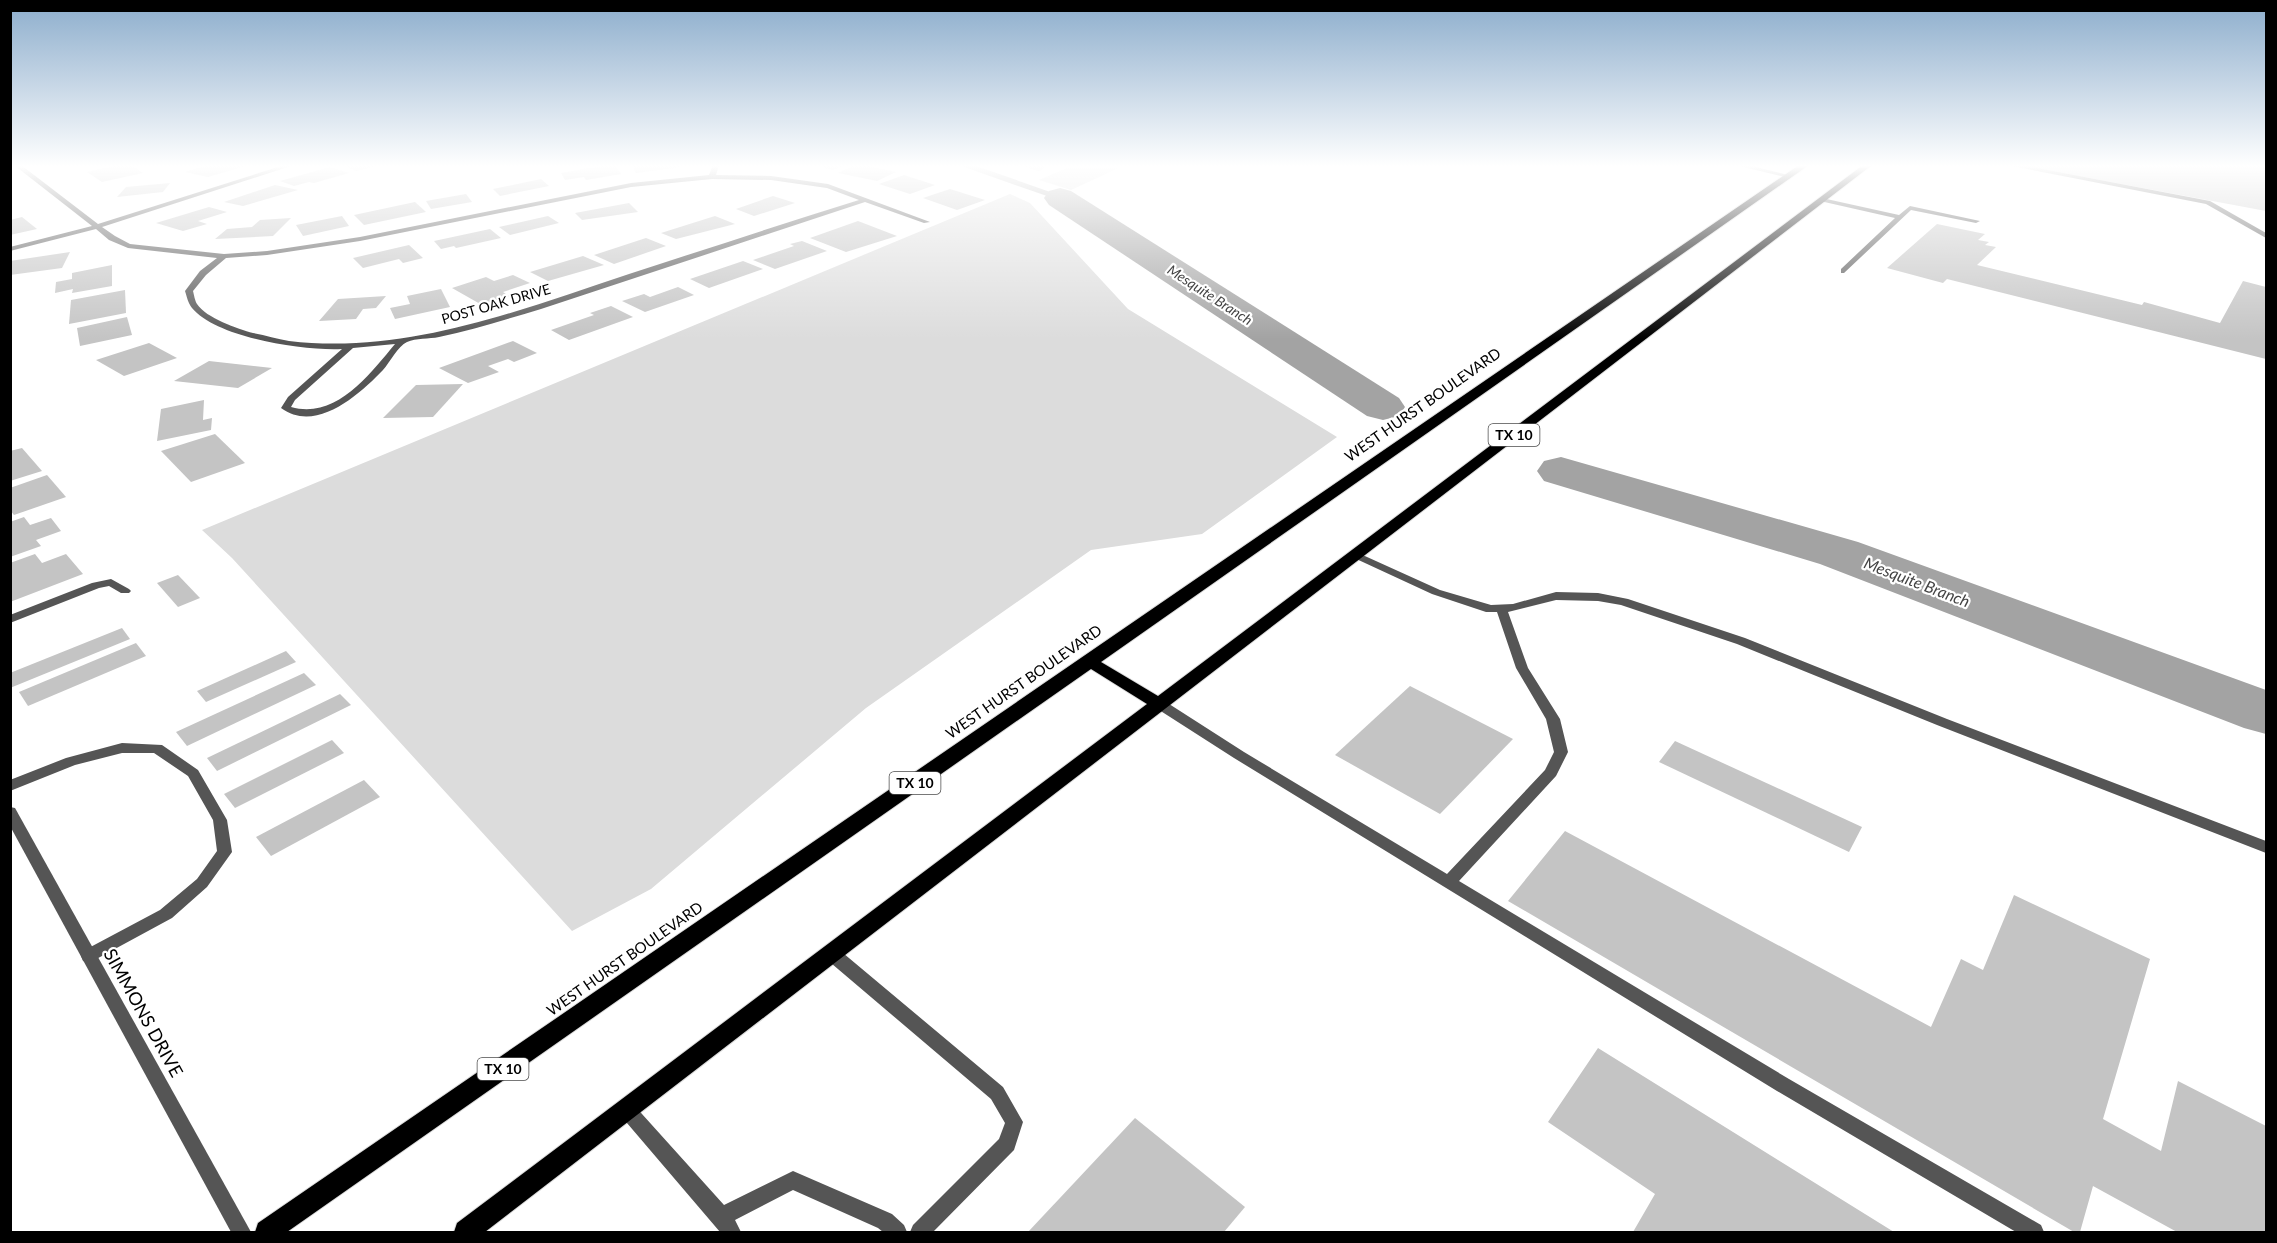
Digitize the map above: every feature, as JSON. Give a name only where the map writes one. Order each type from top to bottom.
[{"type":"main road","name":"WEST HURST BOULEVARD","points":[[267,1233],[1721,223]]},
{"type":"main road","name":"TX 10","points":[[466,1233],[1792,223]]},
{"type":"main road","points":[[1090,662],[1161,705]]},
{"type":"street","points":[[91,223],[128,246],[224,256],[305,248],[433,223]]},
{"type":"street","points":[[10,249],[109,223]]},
{"type":"street","name":"POST OAK DRIVE","points":[[224,256],[203,273],[189,291],[194,306],[228,328],[250,335],[281,342],[351,345],[403,341],[472,327],[532,310],[795,223]]},
{"type":"street","points":[[1844,272],[1894,223]]},
{"type":"street","points":[[2244,223],[2266,236]]},
{"type":"street","points":[[351,345],[291,399],[286,408],[298,414],[316,413],[337,405],[382,365],[403,341]]},
{"type":"street","points":[[1356,555],[1436,592],[1482,607],[1513,608],[1556,596],[1599,597],[1624,602],[1741,641],[1942,722],[2266,847]]},
{"type":"street","points":[[10,619],[96,585],[111,582],[125,591]]},
{"type":"street","points":[[1449,882],[1551,773],[1561,752],[1553,719],[1522,668],[1501,608]]},
{"type":"street","points":[[1161,705],[1239,755],[1783,1085],[2034,1233]]},
{"type":"street","points":[[10,786],[70,760],[122,747],[156,748],[193,773],[220,820],[225,852],[202,883],[166,914],[89,956]]},
{"type":"street","name":"SIMMONS DRIVE","points":[[10,812],[241,1233]]},
{"type":"street","points":[[831,954],[997,1093],[1014,1122],[1007,1144],[920,1233]]},
{"type":"street","points":[[627,1110],[726,1225],[793,1180],[885,1221],[897,1233]]},
{"type":"shaded area","points":[[940,223],[1048,223],[1128,309],[1337,437],[1202,534],[1091,550],[866,708],[651,889],[572,931],[232,558],[202,530]]},
{"type":"building","points":[[10,223],[30,223],[37,229],[10,235]]},
{"type":"building","points":[[156,223],[207,224],[183,231]]},
{"type":"building","points":[[257,223],[286,223],[273,236],[215,239],[227,229],[252,227]]},
{"type":"building","points":[[347,223],[349,226],[303,236],[296,225]]},
{"type":"building","points":[[517,223],[559,223],[510,235],[499,227]]},
{"type":"building","points":[[693,223],[735,224],[676,239],[661,233]]},
{"type":"building","points":[[852,223],[863,223],[897,236],[846,252],[810,238]]},
{"type":"building","points":[[1937,224],[1985,234],[1978,240],[1989,242],[1985,245],[1996,247],[1977,265],[2142,305],[2144,302],[2220,323],[2243,281],[2266,287],[2266,359],[1947,279],[1943,283],[1887,268]]},
{"type":"building","points":[[490,229],[501,238],[441,249],[434,241]]},
{"type":"building","points":[[646,238],[666,246],[614,264],[594,255]]},
{"type":"building","points":[[802,241],[827,251],[775,269],[753,260],[794,246],[790,244]]},
{"type":"building","points":[[409,245],[423,258],[403,263],[399,259],[363,268],[353,258]]},
{"type":"building","points":[[70,252],[62,268],[10,275],[10,261]]},
{"type":"building","points":[[583,256],[604,265],[548,281],[530,272]]},
{"type":"building","points":[[743,261],[763,269],[709,288],[690,279]]},
{"type":"building","points":[[112,265],[112,286],[72,293],[73,289],[55,293],[56,282],[72,279],[72,273]]},
{"type":"building","points":[[513,275],[530,283],[503,292],[509,296],[482,305],[452,288],[486,277],[494,281]]},
{"type":"building","points":[[678,287],[694,295],[645,312],[622,301],[644,294],[650,297]]},
{"type":"building","points":[[441,289],[450,307],[395,319],[390,308],[410,304],[407,296]]},
{"type":"building","points":[[125,290],[126,313],[69,324],[71,300]]},
{"type":"building","points":[[386,296],[376,308],[363,309],[356,319],[319,321],[338,299]]},
{"type":"building","points":[[611,306],[633,317],[569,340],[551,330],[594,315],[590,313]]},
{"type":"building","points":[[127,317],[132,335],[80,346],[77,328]]},
{"type":"building","points":[[513,341],[537,353],[514,362],[508,359],[488,366],[499,372],[468,383],[439,368]]},
{"type":"building","points":[[149,343],[177,358],[124,376],[96,360]]},
{"type":"building","points":[[209,361],[272,368],[238,388],[174,381]]},
{"type":"building","points":[[463,384],[433,417],[383,418],[416,385]]},
{"type":"building","points":[[204,400],[203,420],[212,418],[211,430],[157,441],[161,409]]},
{"type":"building","points":[[215,434],[245,463],[191,482],[161,451]]},
{"type":"building","points":[[22,448],[42,471],[10,481],[10,451]]},
{"type":"building","points":[[47,475],[66,497],[14,515],[10,510],[10,488]]},
{"type":"building","points":[[24,517],[30,525],[51,518],[61,531],[36,540],[41,546],[10,557],[10,522]]},
{"type":"building","points":[[35,554],[42,563],[66,554],[83,574],[10,602],[10,563]]},
{"type":"building","points":[[178,575],[200,598],[178,607],[157,583]]},
{"type":"building","points":[[122,628],[130,639],[10,688],[10,673]]},
{"type":"building","points":[[136,643],[146,656],[28,706],[19,692]]},
{"type":"building","points":[[286,651],[296,662],[206,702],[197,691]]},
{"type":"building","points":[[304,673],[316,685],[187,746],[176,732]]},
{"type":"building","points":[[1410,686],[1513,739],[1440,814],[1335,755]]},
{"type":"building","points":[[340,694],[351,705],[217,771],[207,758]]},
{"type":"building","points":[[332,740],[344,753],[235,808],[224,794]]},
{"type":"building","points":[[1675,741],[1862,827],[1849,852],[1659,762]]},
{"type":"building","points":[[364,780],[380,797],[271,856],[256,837]]},
{"type":"building","points":[[1565,831],[1931,1027],[1961,959],[1983,970],[2014,895],[2150,959],[2103,1119],[2161,1151],[2178,1081],[2266,1126],[2266,1232],[2177,1232],[2093,1186],[2080,1232],[2074,1232],[1508,901]]},
{"type":"building","points":[[1598,1048],[1894,1232],[1633,1232],[1655,1194],[1548,1122]]},
{"type":"building","points":[[1135,1118],[1245,1207],[1224,1232],[1028,1232]]},
{"type":"waterway","name":"Mesquite Branch","points":[[1099,223],[1383,407]]},
{"type":"waterway","name":"Mesquite Branch","points":[[1561,471],[1839,553],[2266,713]]}]
